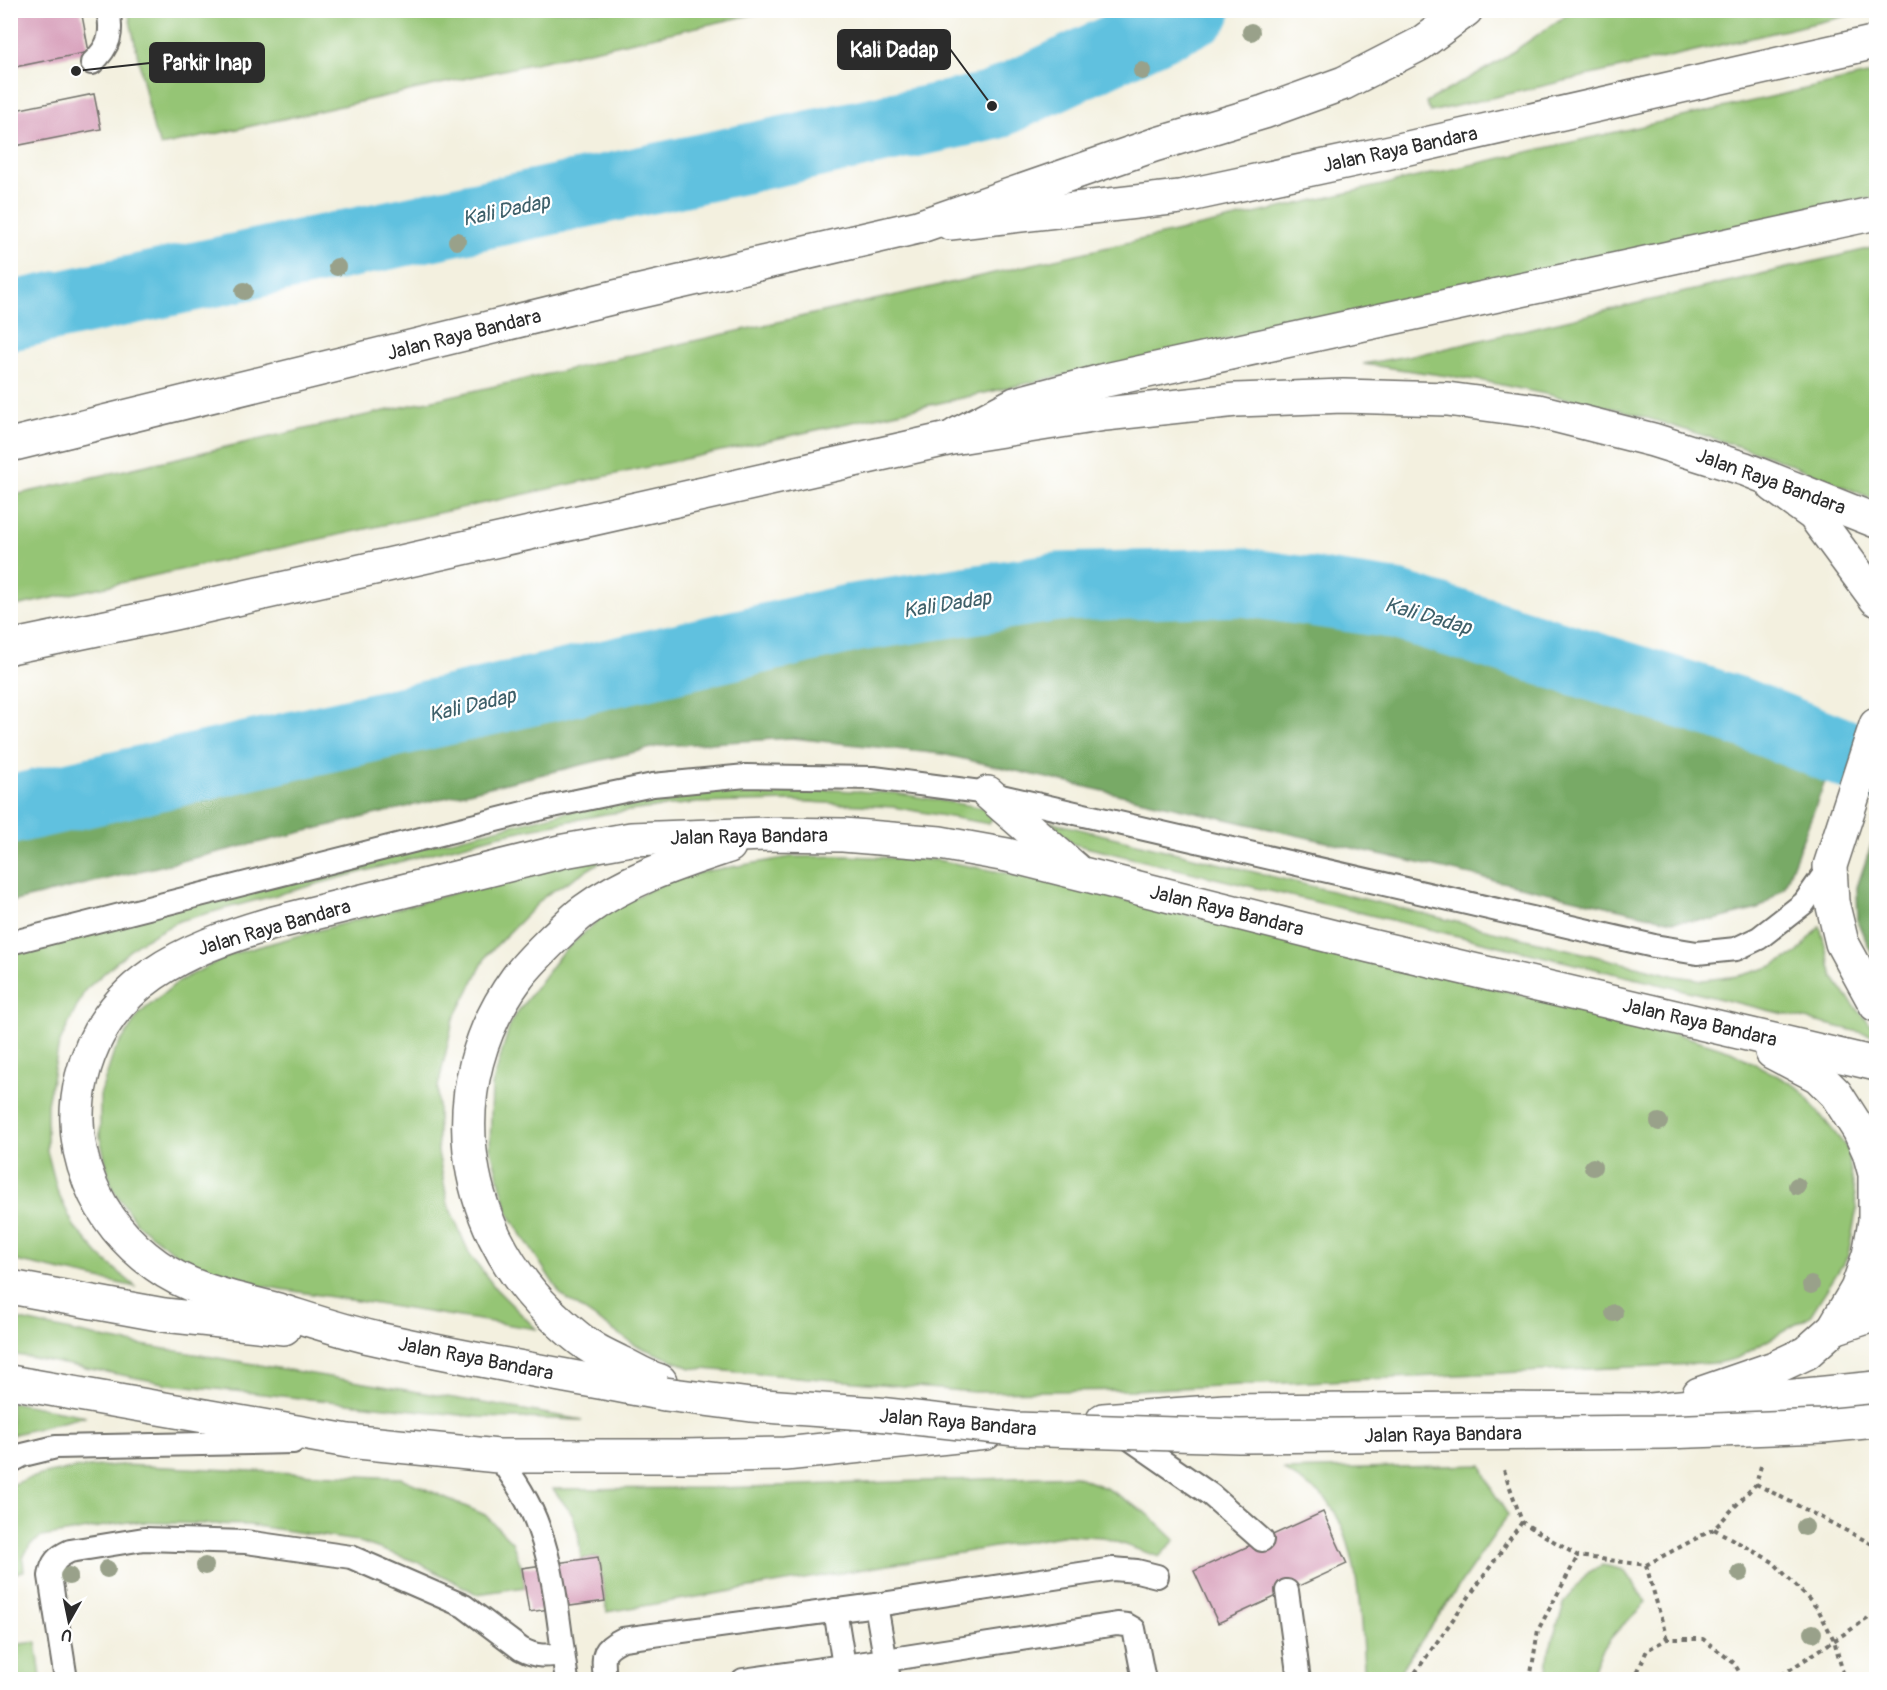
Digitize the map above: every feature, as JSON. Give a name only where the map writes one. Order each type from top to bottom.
[{"type":"street","name":"Jalan Raya Bandara","points":[[10,445],[615,297],[918,227],[1154,145],[1264,112],[1344,83],[1420,44],[1466,10]]},
{"type":"street","name":"Jalan Raya Bandara","points":[[918,227],[1180,196],[1386,153],[1876,42]]},
{"type":"street","name":"Jalan Raya Bandara","points":[[952,438],[1015,404],[1106,380],[1876,213]]},
{"type":"street","name":"Jalan Raya Bandara","points":[[10,646],[186,610],[952,438],[1105,414],[1236,400],[1343,396],[1447,399],[1538,411],[1653,440],[1745,469],[1876,521]]},
{"type":"street","points":[[1745,469],[1784,492],[1814,515],[1876,599]]},
{"type":"street","points":[[1876,725],[1834,858],[1832,902],[1842,943],[1876,1005]]},
{"type":"street","points":[[988,793],[1080,873]]},
{"type":"street","name":"Jalan Raya Bandara","points":[[1876,1064],[1370,946],[1007,855],[940,843],[843,835],[766,834],[631,839],[564,851],[270,924],[227,936],[184,954],[147,977],[117,1004],[86,1060],[79,1090],[77,1126],[80,1155],[90,1184],[105,1215],[157,1266],[198,1287],[373,1338],[665,1394],[751,1405],[878,1414],[1015,1429],[1239,1436],[1665,1432],[1876,1421]]},
{"type":"street","points":[[766,834],[669,866],[621,887],[584,911],[543,949],[517,978],[494,1016],[480,1052],[471,1092],[469,1132],[471,1169],[480,1203],[494,1238],[511,1268],[532,1296],[590,1347],[654,1380],[725,1399],[962,1436]]},
{"type":"street","points":[[1650,1410],[1726,1385],[1806,1353],[1834,1328],[1857,1289],[1869,1255],[1876,1220],[1875,1174],[1869,1152],[1859,1130],[1836,1094],[1818,1076],[1777,1053],[1686,1018]]},
{"type":"street","points":[[10,1287],[164,1315],[373,1338]]},
{"type":"street","points":[[1834,1328],[1876,1314]]},
{"type":"street","points":[[10,1382],[348,1441],[498,1456],[785,1454],[1103,1420],[1225,1411],[1482,1408],[1650,1410],[1876,1388]]},
{"type":"lane","points":[[92,63],[104,51],[110,34],[108,10]]},
{"type":"lane","points":[[10,943],[543,808],[653,785],[746,776],[874,778],[988,793],[1654,946],[1697,953],[1736,949],[1759,938],[1804,903],[1834,858]]},
{"type":"lane","points":[[1103,1420],[1211,1495],[1262,1540]]},
{"type":"lane","points":[[10,1462],[23,1455],[56,1447],[348,1441]]},
{"type":"lane","points":[[498,1456],[523,1494],[539,1529],[553,1587],[567,1680]]},
{"type":"lane","points":[[66,1680],[50,1576],[51,1565],[58,1556],[70,1551],[144,1539],[246,1542],[351,1557],[464,1606],[530,1654],[548,1656],[563,1653]]},
{"type":"lane","points":[[605,1680],[603,1659],[609,1646],[623,1639],[876,1605],[1113,1569],[1157,1576]]},
{"type":"lane","points":[[1287,1591],[1299,1680]]},
{"type":"lane","points":[[876,1605],[887,1670]]},
{"type":"lane","points":[[835,1610],[845,1672]]},
{"type":"lane","points":[[743,1680],[887,1670],[1117,1624],[1127,1625],[1134,1629],[1144,1680]]},
{"type":"path","points":[[1501,1460],[1522,1522],[1578,1556],[1646,1565],[1714,1529],[1756,1484],[1762,1462]]},
{"type":"path","points":[[1756,1484],[1876,1546]]},
{"type":"path","points":[[1410,1680],[1522,1522]]},
{"type":"path","points":[[1714,1529],[1773,1562],[1818,1609],[1834,1640],[1845,1680]]},
{"type":"path","points":[[1530,1680],[1538,1630],[1578,1556]]},
{"type":"path","points":[[1646,1565],[1667,1639]]},
{"type":"path","points":[[1774,1680],[1876,1613]]},
{"type":"path","points":[[1634,1680],[1647,1650],[1667,1639],[1703,1639],[1734,1663],[1744,1680]]},
{"type":"green space","points":[[128,10],[769,11],[161,146],[154,131]]},
{"type":"green space","points":[[1572,11],[1868,11],[1430,112],[1426,102],[1498,62]]},
{"type":"green space","points":[[1876,73],[1876,197],[11,607],[10,496]]},
{"type":"green space","points":[[1876,247],[1876,500],[1773,457],[1621,410],[1483,381],[1363,364],[1435,351]]},
{"type":"green space","points":[[1242,592],[1390,616],[1728,724],[1831,766],[1784,888],[1758,909],[1714,920],[1672,921],[942,754],[792,738],[660,746],[11,902],[11,819],[855,627],[1056,596]]},
{"type":"green space","points":[[792,788],[895,793],[997,810],[989,824],[893,807],[792,801],[694,803],[605,814],[496,836],[179,921],[138,943],[85,990],[59,1044],[47,1104],[47,1151],[58,1193],[74,1226],[100,1256],[136,1287],[11,1260],[11,948],[602,803],[697,790]]},
{"type":"green space","points":[[1051,822],[1676,976],[1703,980],[1739,976],[1770,967],[1797,953],[1820,926],[1833,977],[1876,1031],[1876,1036],[1073,844]]},
{"type":"green space","points":[[1876,831],[1876,963],[1858,923],[1857,887]]},
{"type":"green space","points":[[612,855],[546,895],[487,955],[453,1021],[438,1087],[438,1152],[448,1204],[469,1253],[496,1289],[536,1329],[242,1283],[186,1261],[137,1224],[112,1188],[100,1138],[100,1095],[114,1052],[140,1013],[179,981],[232,954],[560,864]]},
{"type":"green space","points":[[848,856],[937,860],[1037,879],[1646,1024],[1731,1051],[1798,1087],[1847,1148],[1857,1208],[1848,1256],[1810,1316],[1738,1358],[1717,1363],[1133,1390],[974,1392],[691,1368],[635,1345],[561,1295],[509,1215],[490,1147],[492,1086],[511,1021],[560,955],[608,911],[667,881],[707,871],[791,857]]},
{"type":"green space","points":[[11,1318],[112,1340],[583,1420],[479,1417],[169,1384],[11,1354]]},
{"type":"green space","points":[[11,1402],[86,1416],[11,1435]]},
{"type":"green space","points":[[122,1465],[401,1478],[485,1515],[512,1542],[522,1568],[525,1587],[477,1594],[417,1562],[357,1541],[249,1525],[128,1522],[42,1537],[30,1545],[23,1558],[24,1571],[11,1574],[11,1485],[39,1475],[66,1470]]},
{"type":"green space","points":[[1482,1465],[1492,1490],[1508,1515],[1395,1679],[1365,1679],[1358,1588],[1348,1543],[1340,1522],[1325,1499],[1284,1470]]},
{"type":"green space","points":[[1075,1476],[1108,1489],[1148,1514],[1175,1540],[1159,1557],[1102,1537],[1067,1535],[607,1612],[598,1557],[581,1559],[578,1533],[572,1514],[553,1489],[718,1488]]},
{"type":"green space","points":[[1603,1565],[1624,1570],[1646,1603],[1605,1646],[1599,1656],[1592,1679],[1546,1679],[1549,1651],[1565,1602],[1587,1573]]},
{"type":"green space","points":[[36,1642],[41,1677],[11,1679],[11,1645]]},
{"type":"building","points":[[10,10],[81,10],[89,52],[10,68]]},
{"type":"building","points":[[94,94],[101,129],[10,147],[10,111]]},
{"type":"building","points":[[1323,1512],[1347,1564],[1218,1623],[1194,1571]]},
{"type":"building","points":[[598,1557],[605,1601],[529,1612],[522,1568]]},
{"type":"waterway","name":"Kali Dadap","points":[[10,316],[992,106],[1197,10]]},
{"type":"waterway","name":"Kali Dadap","points":[[10,810],[853,618],[1058,587],[1243,582],[1393,604],[1743,713],[1876,766]]},
{"type":"place","name":"Parkir Inap","points":[[76,71]]},
{"type":"place","name":"Kali Dadap","points":[[992,106]]}]
